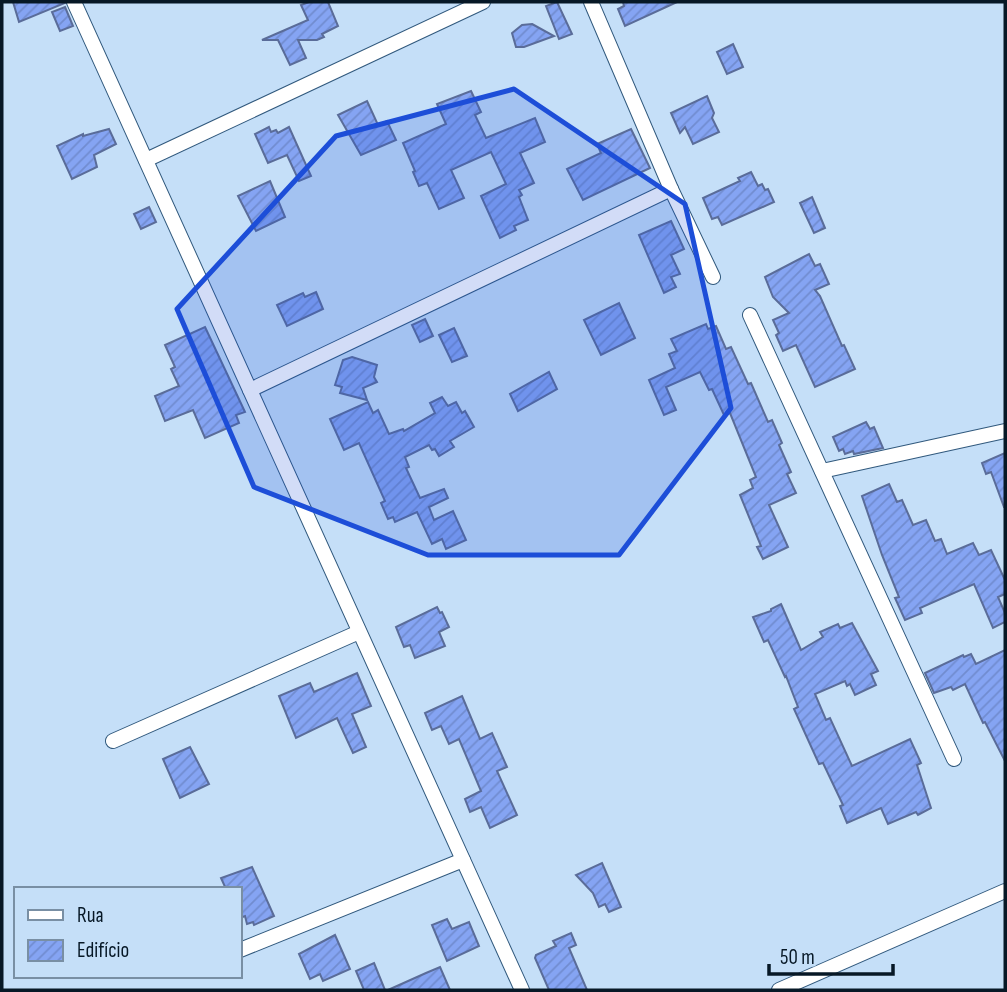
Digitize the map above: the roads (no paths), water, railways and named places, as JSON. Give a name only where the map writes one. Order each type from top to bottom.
[{"type":"street","points":[[74,2],[522,990]]},
{"type":"street","points":[[146,160],[484,2]]},
{"type":"street","points":[[590,2],[671,189],[713,277]]},
{"type":"street","points":[[250,390],[671,189]]},
{"type":"street","points":[[750,315],[954,760]]},
{"type":"street","points":[[822,471],[1005,431]]},
{"type":"street","points":[[113,741],[359,632]]},
{"type":"street","points":[[242,949],[463,860]]},
{"type":"street","points":[[779,990],[1005,891]]}]
